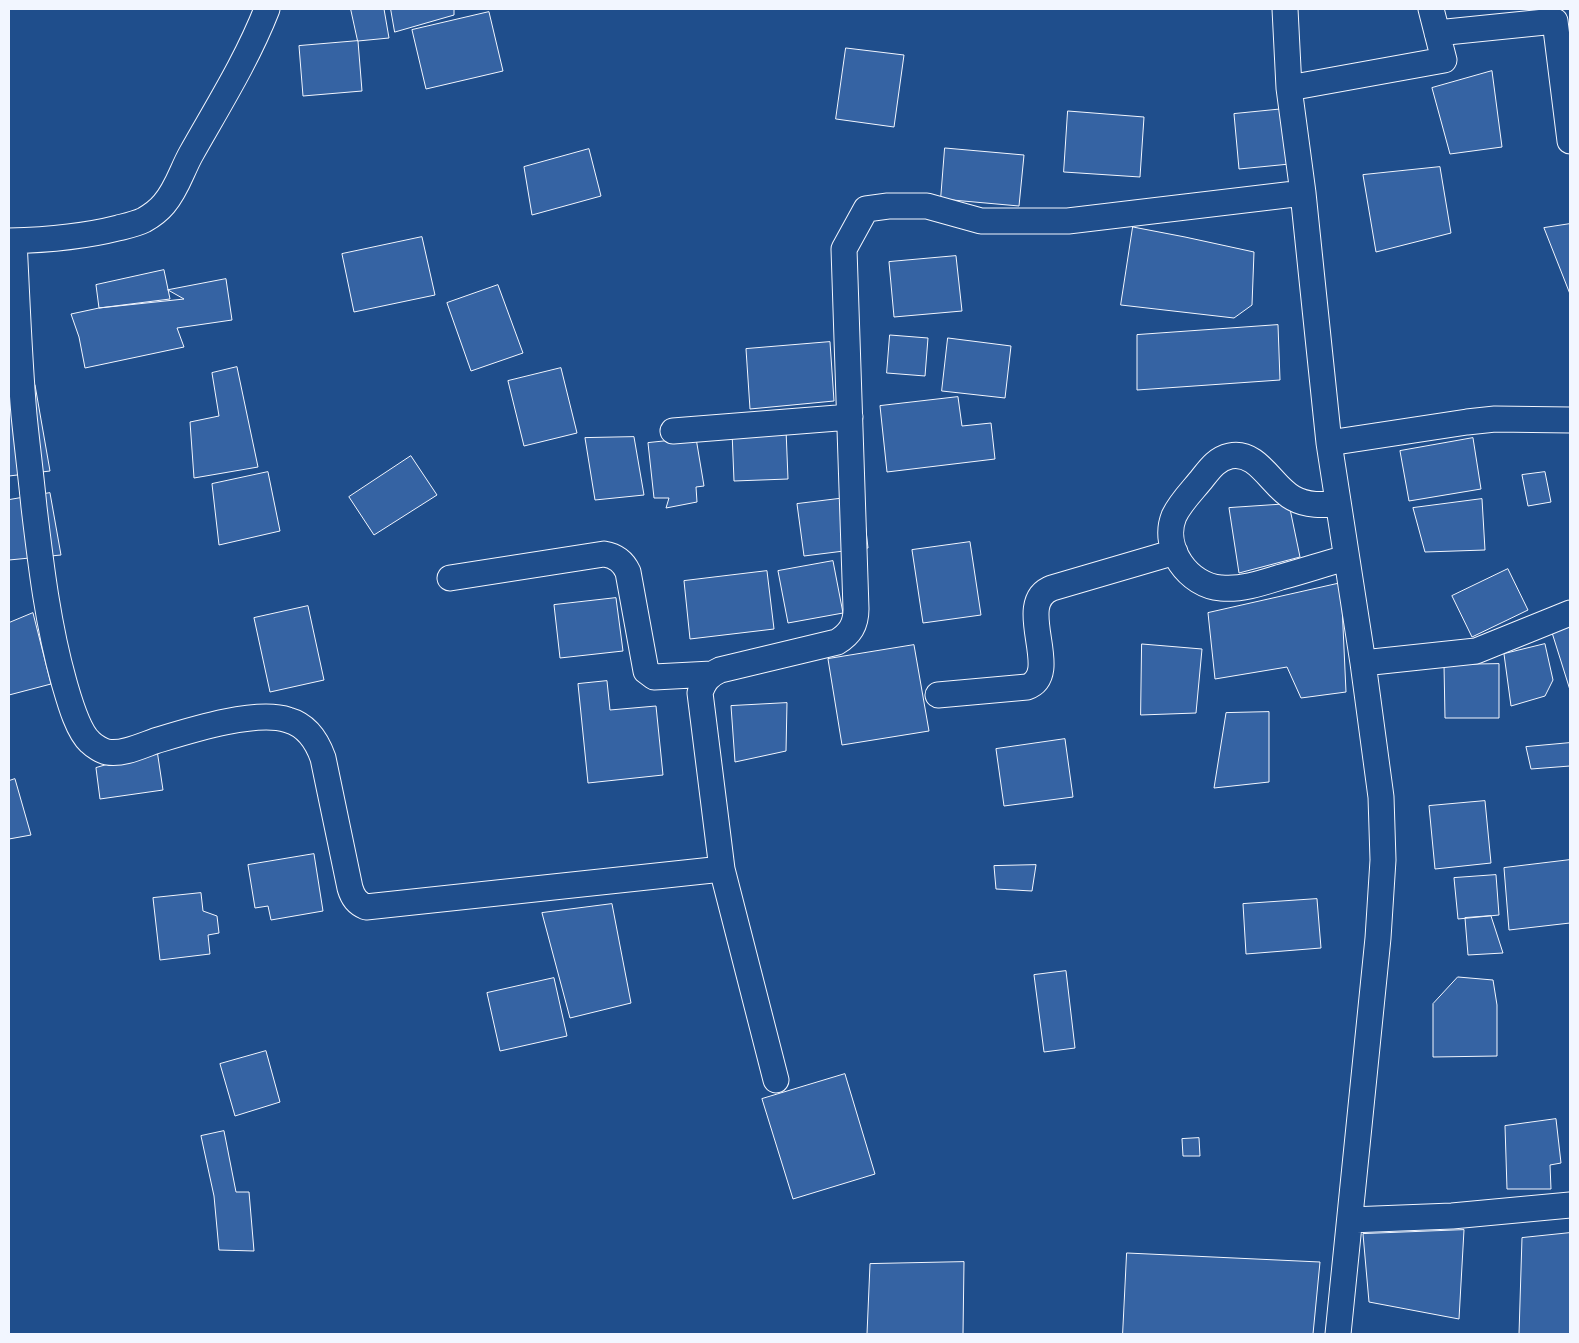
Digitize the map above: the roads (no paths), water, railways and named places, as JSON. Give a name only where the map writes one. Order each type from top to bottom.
[{"type":"street","points":[[266,9],[244,62],[190,155],[172,193],[164,205],[143,220],[103,232],[11,241],[24,413],[41,571],[55,648],[79,726],[89,742],[106,752],[123,752],[190,731],[238,720],[266,717],[286,719],[296,723],[313,738],[319,747],[323,758],[352,896],[358,903],[366,907],[722,870]]},
{"type":"street","points":[[1284,9],[1289,88],[1303,193],[1329,443],[1363,663],[1381,797],[1383,860],[1378,938],[1338,1334]]},
{"type":"street","points":[[1289,88],[1444,60],[1431,9]]},
{"type":"street","points":[[1437,33],[1563,20],[1570,141]]},
{"type":"street","points":[[776,1080],[722,870],[700,693],[702,685],[712,674],[720,670],[837,642],[850,632],[854,625],[856,609],[844,249],[866,209],[888,206],[927,206],[981,221],[1068,221],[1303,193]]},
{"type":"street","points":[[673,431],[850,417]]},
{"type":"street","points":[[1329,443],[1496,419],[1570,420]]},
{"type":"street","points":[[1338,504],[1305,503],[1293,498],[1250,459],[1236,455],[1228,456],[1215,464],[1179,507],[1171,528],[1171,540],[1175,552],[1190,574],[1201,582],[1222,588],[1252,586],[1346,558]]},
{"type":"street","points":[[938,695],[1032,685],[1037,681],[1041,670],[1036,607],[1040,595],[1052,588],[1175,552]]},
{"type":"street","points":[[450,578],[604,554],[611,555],[625,564],[628,572],[646,671],[654,677],[712,674]]},
{"type":"street","points":[[1363,663],[1476,651],[1570,613]]},
{"type":"street","points":[[1350,1220],[1452,1216],[1570,1205]]}]
